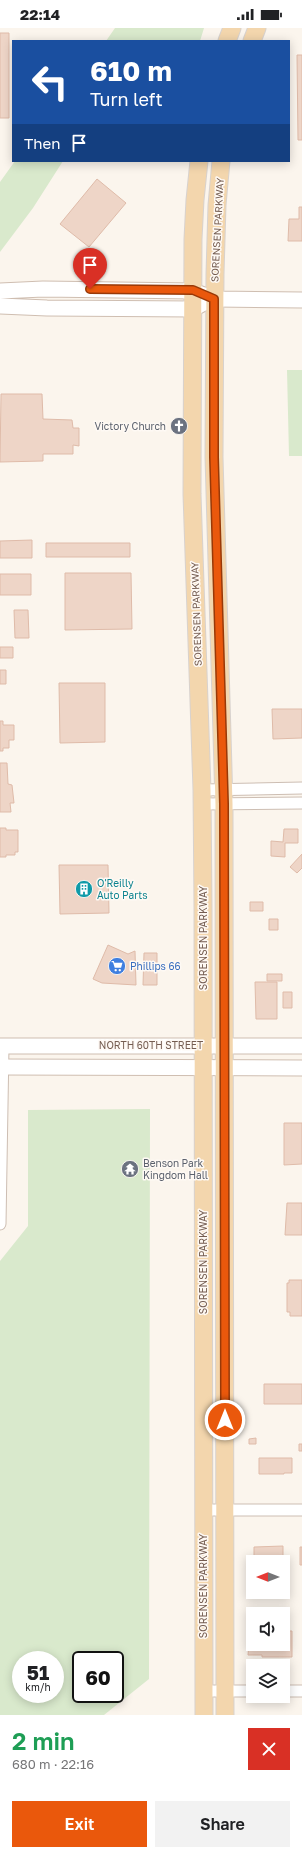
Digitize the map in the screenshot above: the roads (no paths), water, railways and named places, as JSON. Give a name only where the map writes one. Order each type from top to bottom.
[{"type":"main road","points":[[227,40],[232,28]]},
{"type":"main road","points":[[252,40],[257,28]]},
{"type":"main road","name":"SORENSEN PARKWAY","points":[[199,162],[194,200],[192,494],[202,797],[204,1715]]},
{"type":"main road","name":"SORENSEN PARKWAY","points":[[222,162],[217,205],[214,299],[214,457],[224,797],[226,1715]]},
{"type":"main road","points":[[0,291],[43,289],[193,290],[214,299],[302,300]]},
{"type":"main road","points":[[0,306],[54,308],[193,308],[214,299]]},
{"type":"main road","name":"NORTH 60TH STREET","points":[[1,1046],[302,1046]]},
{"type":"main road","points":[[1,1067],[302,1068]]},
{"type":"street","points":[[224,797],[302,788]]},
{"type":"street","points":[[202,797],[224,797],[302,803]]},
{"type":"street","points":[[0,1224],[1,1046]]},
{"type":"street","points":[[203,1510],[302,1510]]},
{"type":"street","points":[[204,1691],[246,1691]]},
{"type":"street","points":[[290,1691],[302,1691]]},
{"type":"place","name":"Victory Church","points":[[179,426]]},
{"type":"place","name":"O'Reilly Auto Parts","points":[[84,889]]},
{"type":"place","name":"Phillips 66","points":[[117,966]]},
{"type":"place","name":"Benson Park Kingdom Hall","points":[[130,1169]]}]
